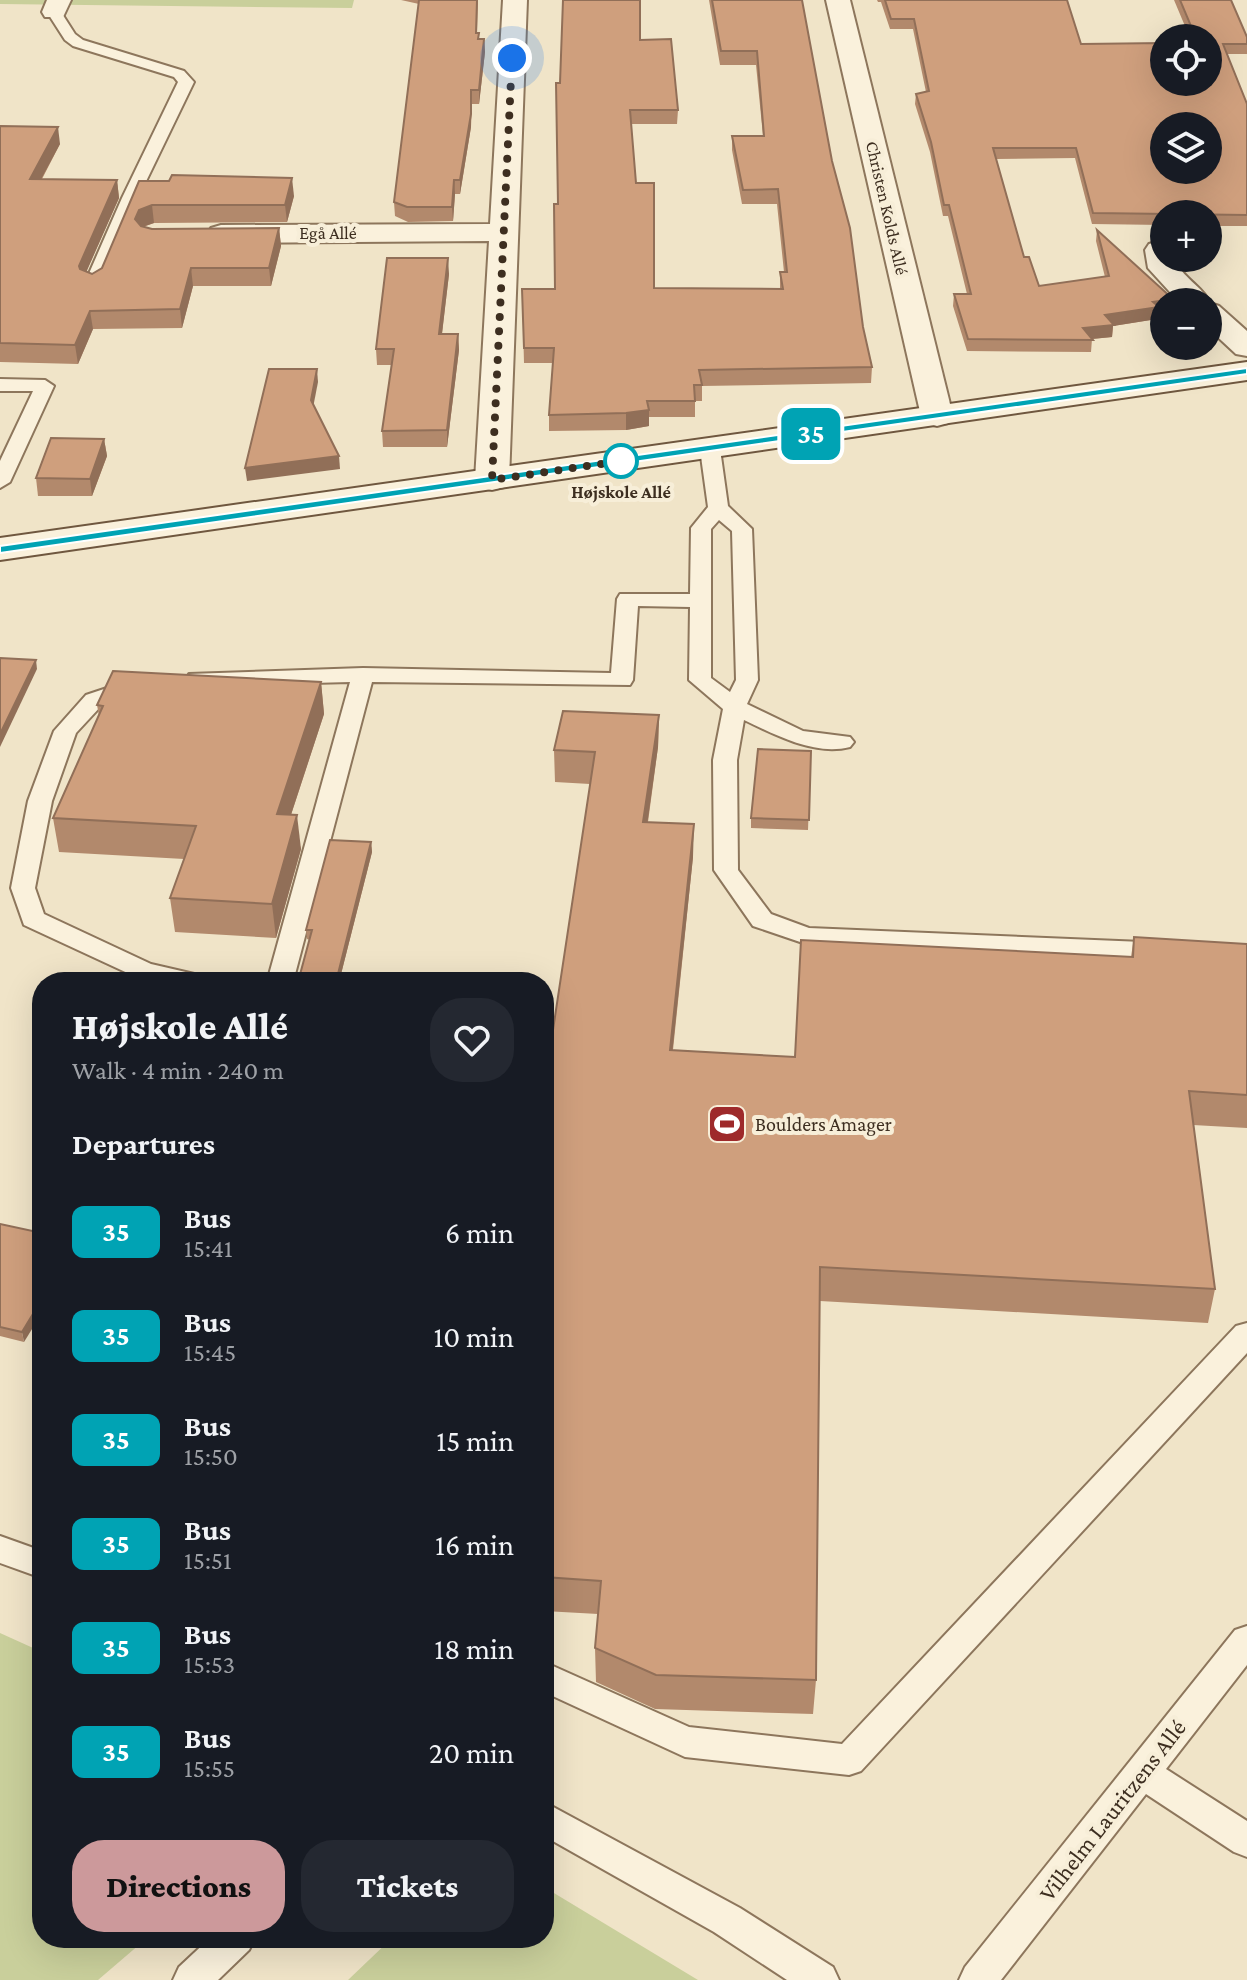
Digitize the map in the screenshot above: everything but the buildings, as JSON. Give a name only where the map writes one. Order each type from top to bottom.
[{"type":"street","points":[[492,480],[515,0]]},
{"type":"street","name":"Christen Kolds Allé","points":[[838,0],[937,416]]},
{"type":"street","name":"Egå Allé","points":[[200,234],[502,232]]},
{"type":"street","points":[[1167,272],[1182,288]]},
{"type":"street","points":[[1222,325],[1247,347]]},
{"type":"street","points":[[0,549],[1247,371]]},
{"type":"lane","points":[[57,6],[70,37],[78,43],[179,74],[186,82],[130,198],[93,285]]},
{"type":"lane","points":[[0,385],[45,386],[1,476]]},
{"type":"lane","points":[[710,449],[718,508],[742,529],[747,680],[735,707],[725,760],[726,870],[762,920],[806,936],[1184,952]]},
{"type":"lane","points":[[718,508],[701,528],[700,680],[735,707],[798,737],[842,742]]},
{"type":"lane","points":[[152,972],[33,919],[23,888],[40,801],[65,731],[94,700],[139,685],[212,678],[363,675],[622,680],[628,599],[700,601]]},
{"type":"lane","points":[[283,972],[363,675]]},
{"type":"lane","points":[[554,1681],[685,1742],[849,1760],[1247,1334]]},
{"type":"lane","points":[[0,1549],[32,1561]]},
{"type":"lane","name":"Vilhelm Lauritzens Allé","points":[[978,1980],[1247,1640]]},
{"type":"lane","points":[[1142,1772],[1247,1841]]},
{"type":"lane","points":[[554,1824],[727,1920],[820,1980]]},
{"type":"lane","points":[[192,1980],[226,1948]]},
{"type":"green space","points":[[0,0],[354,0],[352,8],[0,4]]},
{"type":"green space","points":[[0,1633],[32,1647],[32,1948],[135,1948],[98,1980],[0,1980]]},
{"type":"green space","points":[[554,1893],[698,1980],[348,1980],[382,1948],[554,1948]]},
{"type":"bus line","name":"35","points":[[0,549],[1247,371]]},
{"type":"place","name":"Højskole Allé","points":[[621,461]]},
{"type":"place","name":"Boulders Amager","points":[[727,1124]]},
{"type":"route","points":[[512,58],[492,480],[621,461]]}]
